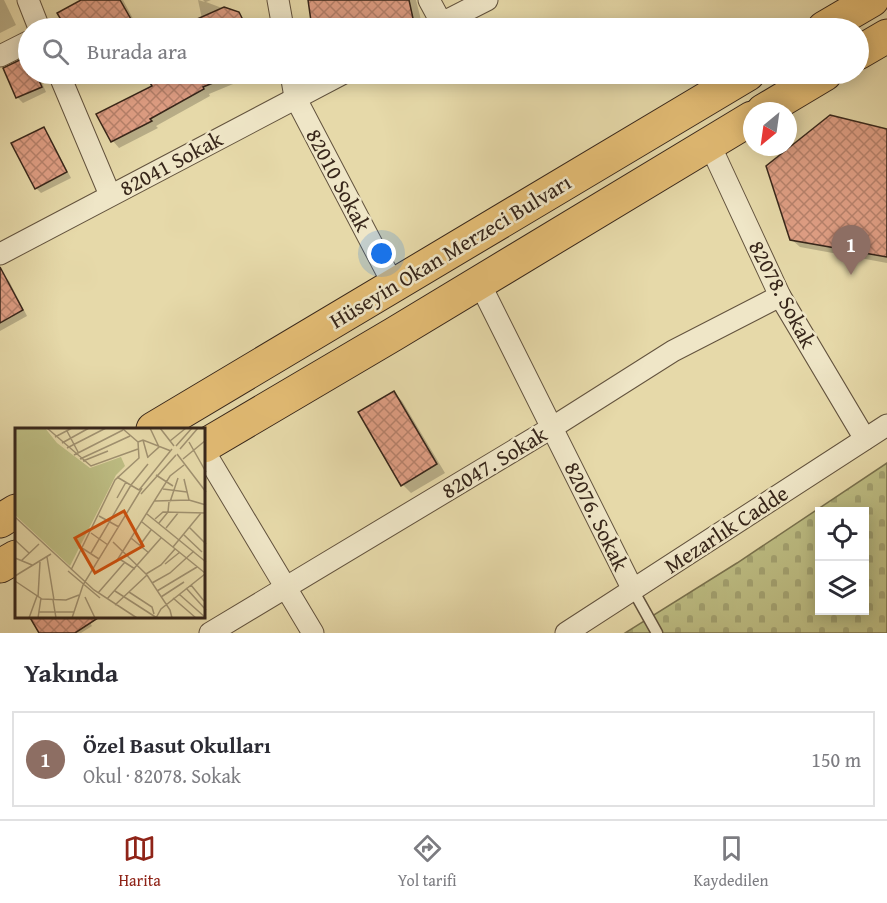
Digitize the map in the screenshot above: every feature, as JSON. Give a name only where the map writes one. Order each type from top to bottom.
[{"type":"main road","points":[[841,18],[872,0]]},
{"type":"main road","points":[[869,47],[887,36]]},
{"type":"main road","name":"Hüseyin Okan Merzeci Bulvarı","points":[[155,428],[731,84]]},
{"type":"main road","points":[[778,102],[808,84]]},
{"type":"main road","name":"Hüseyin Okan Merzeci Bulvarı","points":[[206,445],[743,123]]},
{"type":"main road","points":[[0,521],[15,512]]},
{"type":"main road","points":[[0,566],[15,557]]},
{"type":"street","points":[[28,0],[35,18]]},
{"type":"street","points":[[278,0],[281,18]]},
{"type":"street","points":[[429,0],[435,18]]},
{"type":"street","points":[[452,18],[487,0]]},
{"type":"street","points":[[0,56],[18,47]]},
{"type":"street","points":[[63,84],[110,195]]},
{"type":"street","name":"82010 Sokak","points":[[293,84],[295,97],[393,284]]},
{"type":"street","name":"82041 Sokak","points":[[0,254],[322,84]]},
{"type":"street","name":"82078. Sokak","points":[[710,143],[780,296],[865,439]]},
{"type":"street","name":"82076. Sokak","points":[[479,282],[633,590]]},
{"type":"street","name":"82047. Sokak","points":[[210,633],[553,427],[673,351],[780,296]]},
{"type":"street","name":"Mezarlık Cadde","points":[[566,633],[887,425]]},
{"type":"street","points":[[206,454],[313,633]]},
{"type":"lane","points":[[633,590],[657,633]]},
{"type":"green space","points":[[887,463],[887,633],[625,633],[815,511],[815,615],[869,615],[869,507],[821,507]]},
{"type":"building","points":[[81,0],[120,0],[130,18],[60,18],[57,13]]},
{"type":"building","points":[[308,0],[409,0],[413,18],[311,18]]},
{"type":"building","points":[[224,7],[239,12],[242,18],[199,18]]},
{"type":"building","points":[[18,61],[18,84],[41,84],[42,87],[16,98],[3,68]]},
{"type":"building","points":[[151,84],[210,84],[150,119],[152,121],[111,142],[96,114],[152,86]]},
{"type":"building","points":[[830,115],[887,129],[887,257],[790,240],[766,166],[779,156],[797,156],[797,141]]},
{"type":"building","points":[[44,127],[67,172],[35,189],[11,143]]},
{"type":"building","points":[[0,267],[23,310],[0,323]]},
{"type":"building","points":[[394,391],[437,464],[401,486],[358,412]]},
{"type":"building","points":[[30,618],[98,618],[75,633],[39,633]]},
{"type":"place","name":"Özel Basut Okulları","points":[[851,275]]}]
